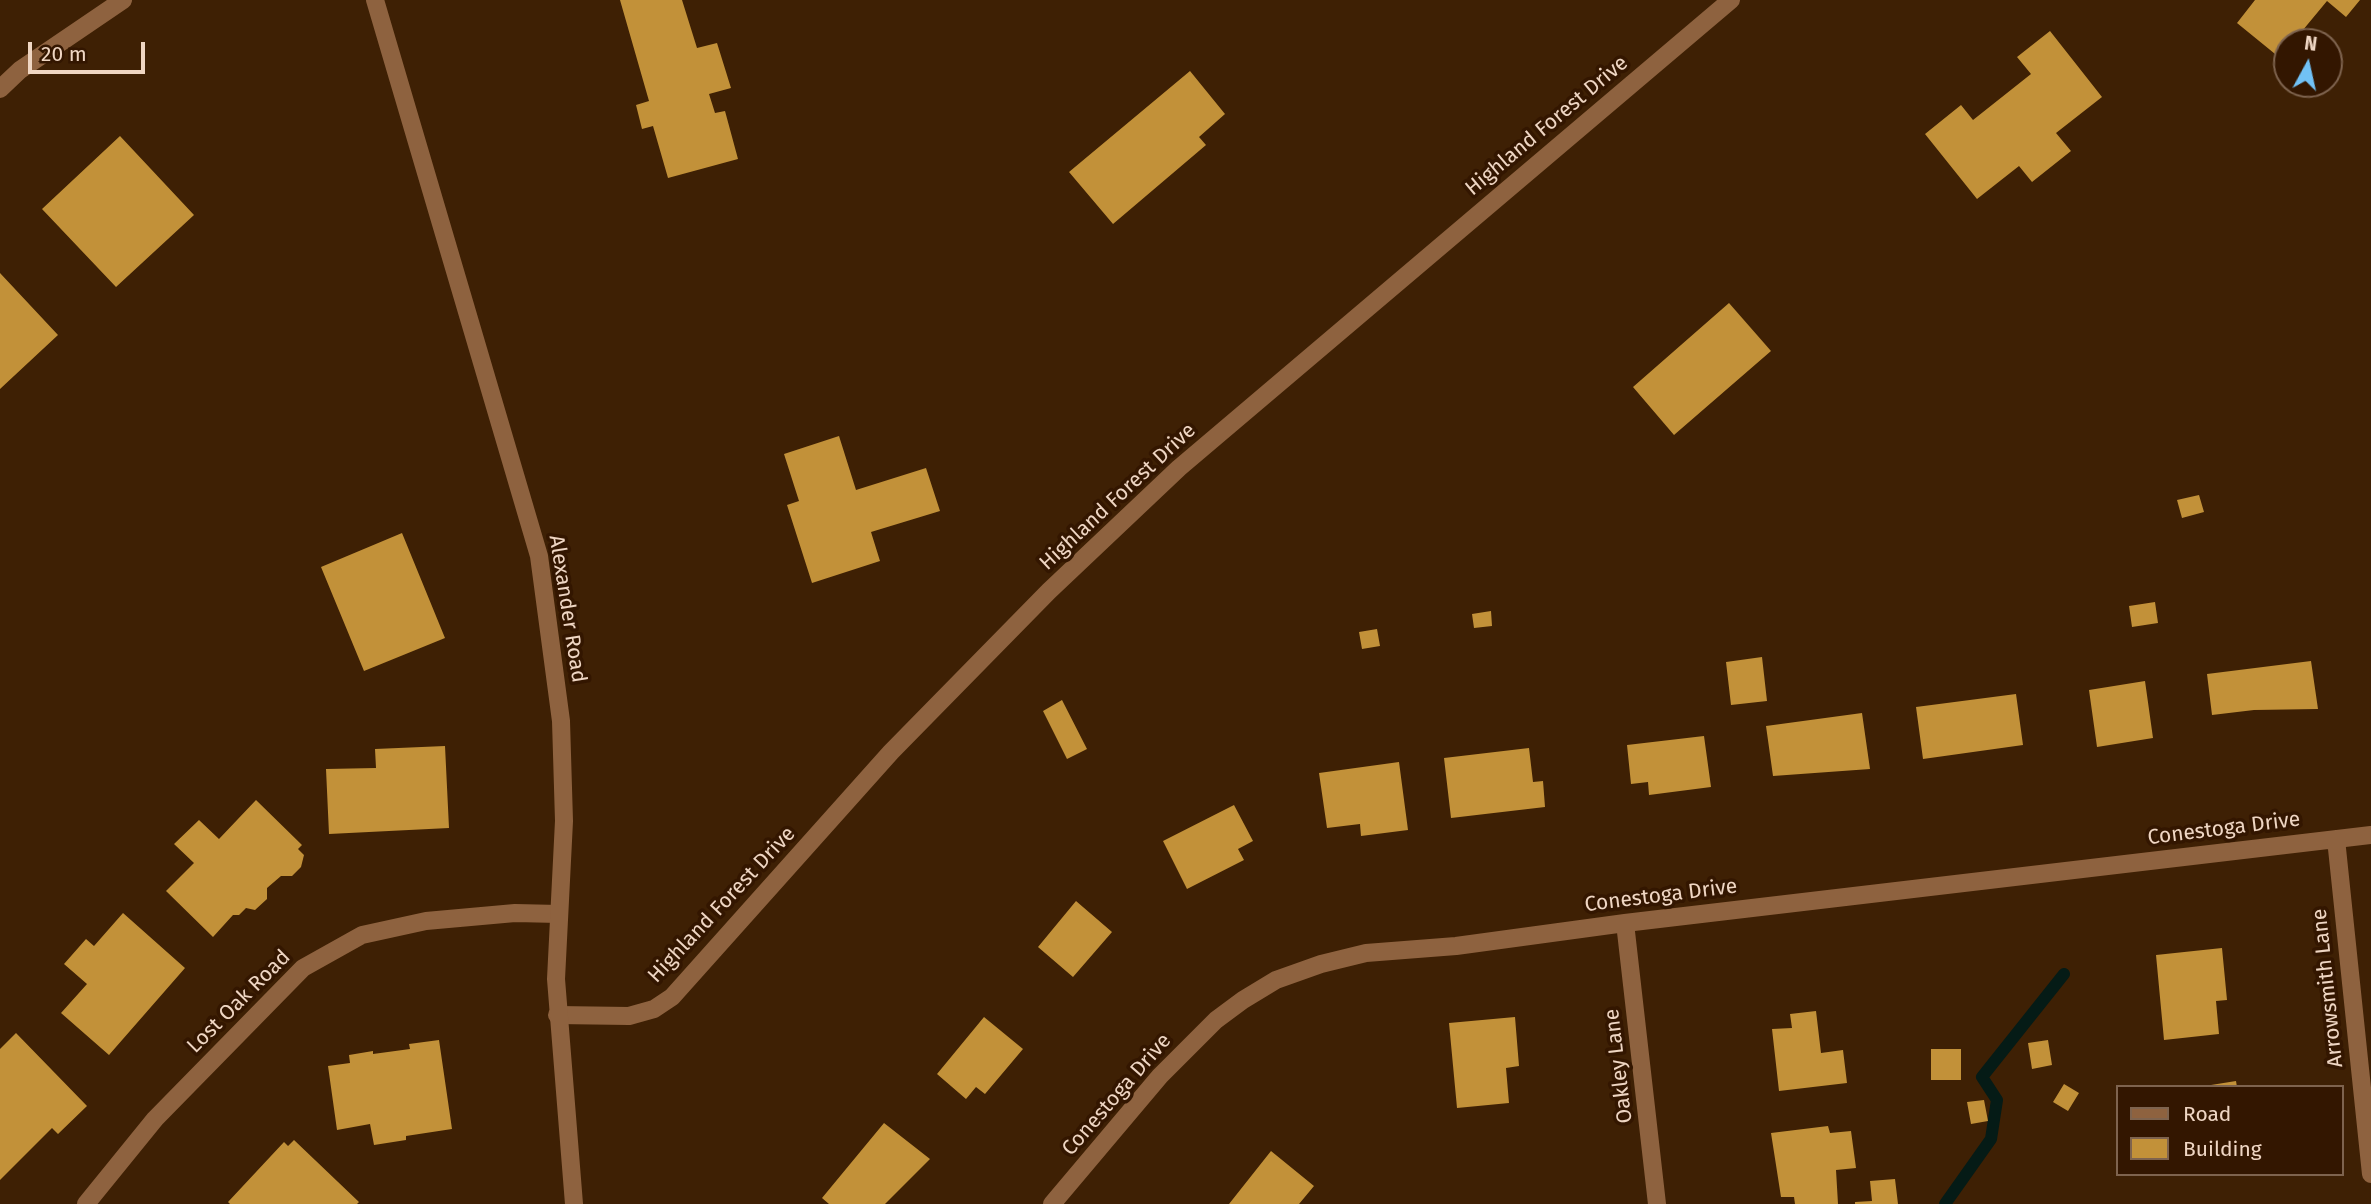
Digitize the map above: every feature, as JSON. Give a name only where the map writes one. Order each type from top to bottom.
[{"type":"street","points":[[0,89],[20,70],[123,0]]},
{"type":"street","name":"Alexander Road","points":[[375,0],[539,556],[562,721],[564,821],[555,979],[574,1204]]},
{"type":"street","name":"Highland Forest Drive","points":[[557,1015],[629,1016],[654,1009],[672,997],[891,752],[1049,591],[1190,460],[1731,0]]},
{"type":"street","name":"Conestoga Drive","points":[[1052,1204],[1160,1076],[1216,1020],[1276,980],[1321,964],[1366,953],[1456,946],[1625,923],[2371,835]]},
{"type":"street","name":"Arrowsmith Lane","points":[[2336,839],[2371,1174]]},
{"type":"street","name":"Lost Oak Road","points":[[86,1204],[155,1119],[303,968],[362,935],[426,921],[516,914],[559,914]]},
{"type":"street","name":"Oakley Lane","points":[[1625,923],[1657,1204]]},
{"type":"building","points":[[620,0],[682,0],[697,48],[717,43],[731,88],[709,94],[715,113],[725,111],[738,159],[668,178],[653,126],[642,129],[636,105],[649,101]]},
{"type":"building","points":[[2255,0],[2360,0],[2346,17],[2327,1],[2305,28],[2273,28],[2273,52],[2237,23]]},
{"type":"building","points":[[2050,31],[2102,97],[2056,133],[2071,151],[2032,182],[2019,166],[1977,199],[1925,134],[1961,105],[1973,120],[2031,74],[2017,57]]},
{"type":"building","points":[[1190,71],[1225,114],[1199,137],[1206,145],[1113,224],[1069,172]]},
{"type":"building","points":[[120,136],[194,215],[116,287],[42,209]]},
{"type":"building","points":[[0,273],[58,335],[0,389]]},
{"type":"building","points":[[1729,303],[1771,351],[1674,435],[1633,387]]},
{"type":"building","points":[[839,436],[856,490],[926,468],[940,511],[871,532],[880,561],[812,583],[787,505],[799,501],[784,454]]},
{"type":"building","points":[[2199,495],[2204,512],[2182,518],[2177,500]]},
{"type":"building","points":[[402,533],[445,638],[364,671],[321,567]]},
{"type":"building","points":[[2155,602],[2158,623],[2132,627],[2129,606]]},
{"type":"building","points":[[1491,611],[1492,626],[1474,628],[1472,614]]},
{"type":"building","points":[[1377,629],[1380,646],[1362,649],[1359,632]]},
{"type":"building","points":[[1762,657],[1767,701],[1731,705],[1726,662]]},
{"type":"building","points":[[2311,661],[2318,709],[2254,710],[2212,715],[2207,674]]},
{"type":"building","points":[[2145,681],[2153,738],[2097,747],[2089,690]]},
{"type":"building","points":[[2016,694],[2023,745],[1923,759],[1916,707]]},
{"type":"building","points":[[1062,700],[1087,749],[1067,759],[1043,711]]},
{"type":"building","points":[[1862,713],[1870,769],[1773,776],[1766,726]]},
{"type":"building","points":[[1704,736],[1711,787],[1649,795],[1648,782],[1631,784],[1627,745]]},
{"type":"building","points":[[445,746],[449,828],[329,834],[326,769],[376,768],[375,749]]},
{"type":"building","points":[[1529,748],[1533,782],[1543,781],[1545,807],[1451,818],[1444,758]]},
{"type":"building","points":[[1399,762],[1408,830],[1361,836],[1360,824],[1327,828],[1319,773]]},
{"type":"building","points":[[256,800],[302,845],[298,849],[304,855],[301,867],[292,876],[281,876],[267,888],[267,899],[255,910],[246,908],[239,915],[233,915],[213,937],[166,891],[194,863],[174,844],[199,820],[219,839]]},
{"type":"building","points":[[1234,805],[1253,841],[1238,849],[1244,860],[1187,889],[1163,841]]},
{"type":"building","points":[[1076,901],[1112,932],[1073,977],[1038,947]]},
{"type":"building","points":[[123,913],[185,968],[109,1055],[61,1013],[87,984],[64,964],[86,939],[94,946]]},
{"type":"building","points":[[2222,948],[2227,1000],[2216,1001],[2219,1034],[2164,1040],[2156,955]]},
{"type":"building","points":[[1816,1011],[1821,1053],[1843,1050],[1847,1083],[1779,1091],[1772,1029],[1792,1028],[1790,1014]]},
{"type":"building","points":[[984,1017],[1023,1049],[985,1094],[976,1087],[966,1099],[937,1074]]},
{"type":"building","points":[[1515,1017],[1519,1066],[1506,1068],[1509,1103],[1457,1108],[1449,1023]]},
{"type":"building","points":[[16,1033],[87,1106],[58,1134],[52,1128],[0,1180],[0,1049]]},
{"type":"building","points":[[439,1040],[452,1129],[406,1136],[406,1140],[374,1145],[370,1124],[337,1130],[328,1066],[350,1063],[349,1055],[410,1049],[409,1044]]},
{"type":"building","points":[[2048,1040],[2052,1065],[2032,1069],[2028,1043]]},
{"type":"building","points":[[1931,1049],[1961,1049],[1961,1080],[1931,1080]]},
{"type":"building","points":[[2236,1081],[2237,1085],[2211,1085]]},
{"type":"building","points":[[2064,1084],[2079,1093],[2068,1111],[2053,1102]]},
{"type":"building","points":[[1984,1100],[1988,1121],[1971,1124],[1967,1102]]},
{"type":"building","points":[[884,1123],[930,1159],[885,1204],[829,1204],[822,1198]]},
{"type":"building","points":[[1828,1126],[1830,1133],[1851,1131],[1856,1168],[1836,1170],[1838,1204],[1795,1204],[1794,1197],[1781,1197],[1771,1133]]},
{"type":"building","points":[[294,1140],[359,1202],[228,1202],[284,1142],[288,1146]]},
{"type":"building","points":[[1271,1151],[1314,1186],[1299,1204],[1229,1204]]},
{"type":"building","points":[[1895,1179],[1898,1204],[1855,1204],[1872,1201],[1870,1181]]},
{"type":"waterway","points":[[1945,1204],[1991,1139],[1997,1100],[1982,1077],[2064,974]]}]
